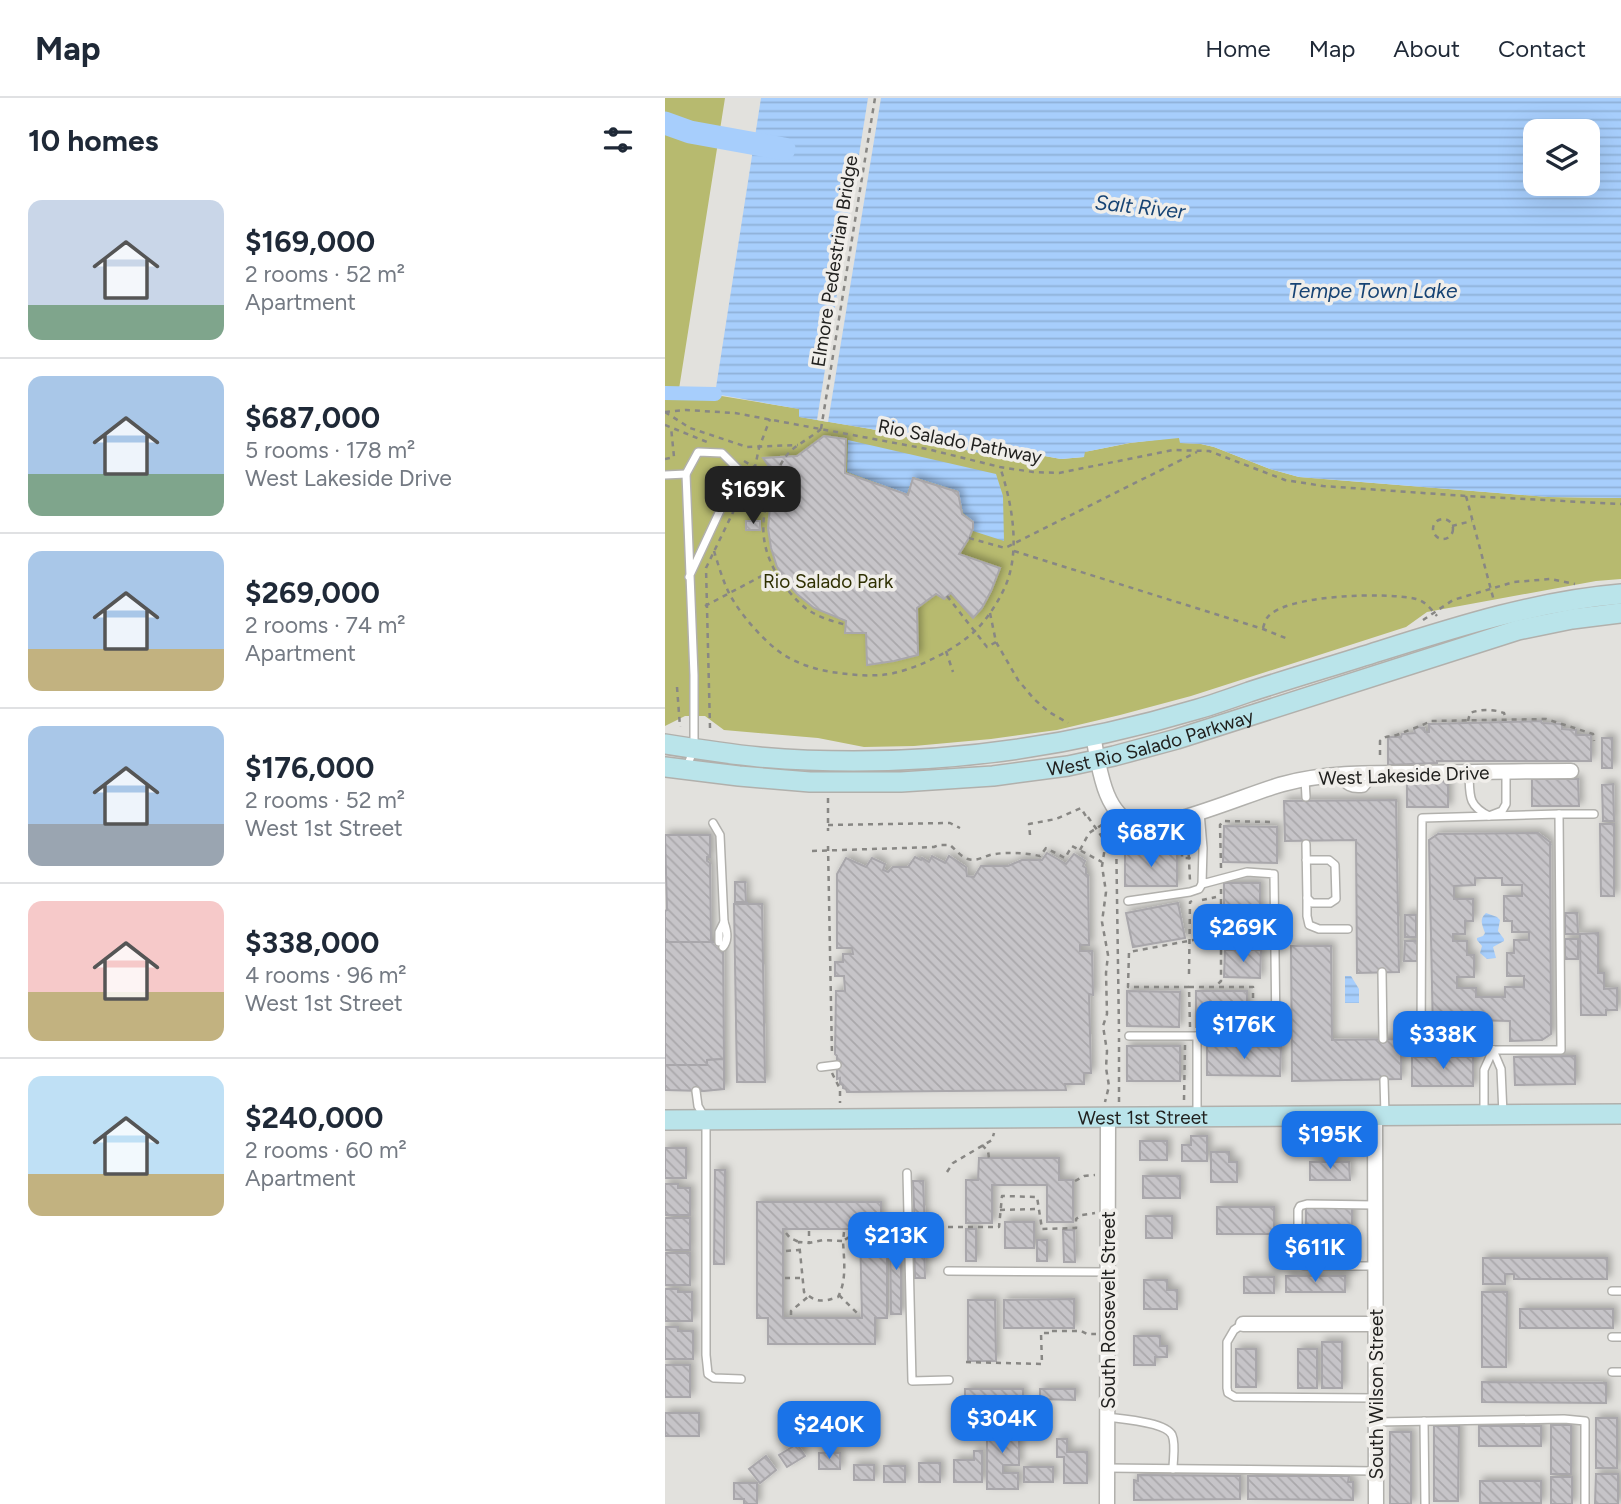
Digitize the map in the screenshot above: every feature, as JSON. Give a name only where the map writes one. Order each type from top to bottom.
[{"type":"main road","name":"West Rio Salado Parkway","points":[[665,744],[757,757],[799,759],[930,759],[1002,752],[1148,724],[1499,615],[1565,600],[1621,594]]},
{"type":"main road","name":"West Rio Salado Parkway","points":[[665,767],[810,782],[901,782],[1003,775],[1098,760],[1240,719],[1518,630],[1621,613]]},
{"type":"main road","name":"West 1st Street","points":[[665,1120],[1111,1106],[1197,1116],[1621,1114]]},
{"type":"street","name":"West Lakeside Drive","points":[[1093,736],[1104,786],[1111,803],[1119,814],[1136,824],[1160,823],[1285,783],[1337,775],[1571,771]]},
{"type":"street","name":"South Roosevelt Street","points":[[1107,1504],[1111,1106]]},
{"type":"street","name":"South Wilson Street","points":[[1376,1504],[1374,1205],[1380,1116]]},
{"type":"street","points":[[1243,1324],[1375,1324]]},
{"type":"lane","points":[[686,769],[694,748],[694,674],[690,612],[686,474],[698,452],[722,453],[739,470],[689,577]]},
{"type":"lane","points":[[665,475],[686,474]]},
{"type":"lane","points":[[1469,772],[1470,797],[1473,804],[1478,811],[1489,816],[1502,811],[1506,804],[1506,771]]},
{"type":"lane","points":[[1305,779],[1306,797]]},
{"type":"lane","points":[[1128,901],[1199,889],[1202,884],[1203,858],[1200,812]]},
{"type":"lane","points":[[1559,814],[1561,1050],[1421,1050],[1422,818],[1559,814],[1594,814]]},
{"type":"lane","points":[[713,823],[720,835],[727,942],[721,945]]},
{"type":"lane","points":[[1306,844],[1309,925],[1319,929],[1348,929]]},
{"type":"lane","points":[[1306,860],[1329,860],[1335,865],[1336,899],[1330,903],[1312,903],[1307,898]]},
{"type":"lane","points":[[1129,1036],[1243,1036],[1276,1032],[1274,874],[1247,872],[1202,884]]},
{"type":"lane","points":[[1382,972],[1383,1039]]},
{"type":"lane","points":[[1197,1036],[1197,1116]]},
{"type":"lane","points":[[1493,1050],[1501,1069],[1493,1115]]},
{"type":"lane","points":[[1493,1050],[1483,1070],[1493,1115]]},
{"type":"lane","points":[[821,1067],[834,1065]]},
{"type":"lane","points":[[1380,1116],[1384,1080]]},
{"type":"lane","points":[[695,1091],[698,1106],[706,1119],[708,1374],[714,1378],[741,1379]]},
{"type":"lane","points":[[907,1173],[912,1381],[949,1380]]},
{"type":"lane","points":[[1374,1205],[1300,1206],[1298,1258],[1304,1266],[1376,1266]]},
{"type":"lane","points":[[948,1271],[1108,1272]]},
{"type":"lane","points":[[1612,1291],[1621,1291]]},
{"type":"lane","points":[[1243,1324],[1230,1334],[1226,1346],[1227,1388],[1235,1397],[1376,1398]]},
{"type":"lane","points":[[1107,1417],[1167,1430],[1172,1435],[1173,1469]]},
{"type":"lane","points":[[1376,1422],[1564,1419],[1585,1421],[1585,1504]]},
{"type":"lane","points":[[1424,1421],[1425,1504]]},
{"type":"lane","points":[[1107,1468],[1376,1471]]},
{"type":"path","name":"Elmore Pedestrian Bridge","points":[[821,429],[875,98]]},
{"type":"path","name":"Rio Salado Pathway","points":[[665,412],[735,412],[1033,472],[1059,473],[1173,450],[1209,451],[1285,480],[1323,486],[1621,504]]},
{"type":"path","points":[[665,412],[690,428],[747,447],[799,445]]},
{"type":"path","points":[[710,727],[706,568],[755,467],[770,419]]},
{"type":"path","points":[[665,459],[674,457],[671,427]]},
{"type":"path","points":[[821,429],[785,457],[764,508],[762,534],[773,570],[794,597],[814,614],[846,625]]},
{"type":"path","points":[[969,538],[1005,548],[1199,451]]},
{"type":"path","points":[[714,551],[729,593],[753,628],[783,654],[810,667],[856,676],[909,670],[946,651],[974,631],[990,613],[1006,585],[1014,543],[1012,512],[1000,467]]},
{"type":"path","points":[[1466,496],[1499,615]]},
{"type":"path","points":[[1441,519],[1448,520],[1452,526],[1451,535],[1445,538],[1439,538],[1433,531],[1435,522],[1441,519]]},
{"type":"path","points":[[1452,526],[1472,521]]},
{"type":"path","points":[[1014,551],[1289,639]]},
{"type":"path","points":[[690,612],[773,570]]},
{"type":"path","points":[[1417,624],[1453,600],[1490,588],[1514,582],[1550,579],[1576,584]]},
{"type":"path","points":[[1263,629],[1267,618],[1300,601],[1365,595],[1413,598],[1423,602],[1448,629]]},
{"type":"path","points":[[947,596],[986,647],[996,642]]},
{"type":"path","points":[[990,613],[996,642],[1018,680],[1049,712],[1072,725]]},
{"type":"path","points":[[946,651],[953,672]]},
{"type":"path","points":[[677,687],[680,727]]},
{"type":"path","points":[[1468,720],[1470,713],[1481,710],[1504,713],[1506,719]]},
{"type":"path","points":[[1380,755],[1380,741],[1384,737],[1430,721],[1546,719],[1593,734],[1594,741]]},
{"type":"path","points":[[828,794],[828,831]]},
{"type":"path","points":[[1030,835],[1029,824],[1056,819],[1081,807],[1105,847],[1102,862],[1106,892],[1103,922],[1108,956],[1107,1014],[1103,1026],[1111,1106]]},
{"type":"path","points":[[1080,850],[1089,833],[1109,821],[1104,818]]},
{"type":"path","points":[[1215,986],[1221,981],[1220,825],[1223,821],[1274,822]]},
{"type":"path","points":[[828,825],[950,823],[960,828]]},
{"type":"path","points":[[1111,1106],[1116,825]]},
{"type":"path","points":[[1171,832],[1179,839],[1188,841],[1189,974]]},
{"type":"path","points":[[812,851],[950,845],[969,860],[979,860],[996,854],[1040,856],[1046,848],[1065,858],[1072,846],[1102,862]]},
{"type":"path","points":[[1126,845],[1177,846],[1182,848],[1182,858],[1221,858]]},
{"type":"path","points":[[828,849],[834,1065],[832,1074],[841,1089],[840,1103]]},
{"type":"path","points":[[1190,902],[1216,897],[1221,890]]},
{"type":"path","points":[[1216,897],[1221,902]]},
{"type":"path","points":[[1221,930],[1215,936],[1129,952],[1128,987],[1253,986],[1253,1019]]},
{"type":"path","points":[[1215,936],[1221,941],[1274,942]]},
{"type":"path","points":[[1184,1100],[1184,1044],[1190,1029],[1189,986]]},
{"type":"path","points":[[947,1172],[953,1163],[992,1140],[994,1133]]},
{"type":"path","points":[[982,1145],[988,1151],[989,1157]]},
{"type":"path","points":[[1075,1181],[1084,1176],[1095,1175]]},
{"type":"path","points":[[948,1227],[999,1227],[1002,1196],[1037,1197],[1042,1229],[1076,1228],[1076,1219],[1095,1213]]},
{"type":"path","points":[[1000,1210],[1039,1209]]},
{"type":"path","points":[[809,1231],[809,1243]]},
{"type":"path","points":[[799,1242],[804,1292],[813,1300],[825,1301],[838,1297],[842,1289],[844,1232]]},
{"type":"path","points":[[786,1233],[799,1242],[809,1243],[823,1240],[843,1241],[857,1232]]},
{"type":"path","points":[[786,1251],[799,1250]]},
{"type":"path","points":[[785,1278],[803,1278]]},
{"type":"path","points":[[839,1295],[859,1315]]},
{"type":"path","points":[[791,1315],[809,1296]]},
{"type":"path","points":[[966,1362],[1042,1364],[1041,1332],[1081,1331],[1096,1334]]},
{"type":"green space","name":"Rio Salado Park","points":[[665,98],[725,98],[679,389],[800,409],[800,417],[871,429],[1015,460],[1017,451],[1061,459],[1084,457],[1084,452],[1130,443],[1179,437],[1181,443],[1214,447],[1270,469],[1299,477],[1548,497],[1621,498],[1621,579],[1596,581],[1427,612],[1406,627],[1191,696],[1057,730],[914,746],[864,747],[818,738],[724,730],[705,716],[685,716],[665,726]]},
{"type":"water","name":"Tempe Town Lake","points":[[761,98],[1621,98],[1621,498],[1548,497],[1299,477],[1270,469],[1214,447],[1180,443],[1179,438],[1129,443],[1085,452],[1084,457],[1061,459],[1017,451],[1015,461],[871,429],[799,417],[799,409],[715,394]]},
{"type":"water","points":[[848,440],[996,474],[1003,496],[1004,541],[973,531],[974,522],[963,513],[958,491],[913,477],[907,494],[847,472]]},
{"type":"water","points":[[1486,913],[1500,920],[1498,931],[1504,941],[1493,947],[1496,958],[1487,959],[1480,953],[1482,946],[1477,940],[1485,933],[1482,920]]},
{"type":"water","points":[[1345,976],[1351,976],[1359,989],[1359,1003],[1345,1003]]},
{"type":"pier","points":[[868,98],[881,98],[828,422],[817,420]]},
{"type":"building","points":[[824,436],[846,439],[845,473],[908,495],[913,478],[958,492],[962,514],[973,522],[969,538],[959,554],[1000,568],[982,608],[973,618],[951,593],[944,599],[936,594],[917,608],[918,655],[867,665],[866,633],[845,633],[846,621],[814,608],[797,594],[777,567],[768,528],[770,508],[779,481],[763,458],[797,456]]},
{"type":"building","points":[[746,521],[760,521],[760,530],[746,530]]},
{"type":"building","points":[[1541,721],[1562,724],[1562,729],[1576,730],[1576,735],[1591,735],[1591,761],[1437,761],[1388,765],[1388,737],[1415,733],[1414,729],[1417,727],[1429,732],[1429,724]]},
{"type":"building","points":[[1602,738],[1612,738],[1612,768],[1602,768]]},
{"type":"building","points":[[1532,779],[1578,779],[1579,806],[1532,806]]},
{"type":"building","points":[[1407,781],[1448,781],[1448,807],[1407,807]]},
{"type":"building","points":[[1613,784],[1614,821],[1603,821],[1602,785]]},
{"type":"building","points":[[1396,800],[1399,972],[1357,973],[1356,840],[1285,841],[1284,801]]},
{"type":"building","points":[[1600,824],[1614,824],[1614,896],[1601,896]]},
{"type":"building","points":[[1224,826],[1277,827],[1277,863],[1223,862]]},
{"type":"building","points":[[1538,833],[1550,842],[1551,1034],[1542,1040],[1510,1041],[1510,1021],[1472,1020],[1472,1040],[1441,1041],[1433,1035],[1429,840],[1438,834]],"holes":[[[1475,878],[1502,878],[1502,885],[1522,885],[1522,896],[1504,896],[1504,921],[1512,921],[1512,932],[1529,932],[1529,940],[1514,940],[1514,953],[1507,953],[1507,976],[1524,976],[1524,987],[1505,987],[1505,997],[1476,997],[1476,988],[1457,988],[1457,977],[1474,977],[1474,955],[1467,955],[1467,941],[1453,941],[1453,934],[1465,934],[1465,921],[1473,921],[1473,899],[1454,899],[1454,886],[1475,885]]]},
{"type":"building","points":[[665,835],[710,835],[710,857],[707,857],[707,861],[710,863],[711,942],[665,942]]},
{"type":"building","points":[[1125,851],[1177,851],[1177,886],[1125,886]]},
{"type":"building","points":[[1047,853],[1066,864],[1074,854],[1085,861],[1083,866],[1088,875],[1089,945],[1080,945],[1080,951],[1092,951],[1093,995],[1089,994],[1091,1073],[1084,1073],[1084,1084],[1065,1084],[1066,1090],[847,1092],[840,1084],[840,1078],[837,1079],[835,1054],[836,991],[845,991],[844,976],[835,976],[835,962],[843,962],[843,954],[853,954],[852,948],[837,948],[837,874],[846,858],[866,867],[872,858],[885,864],[883,870],[888,872],[893,867],[908,867],[915,857],[929,862],[932,856],[945,863],[949,856],[966,867],[967,876],[974,877],[981,866],[1008,866],[1022,860],[1042,860]]},
{"type":"building","points":[[735,882],[745,882],[746,902],[735,902]]},
{"type":"building","points":[[1224,883],[1260,883],[1260,937],[1224,937]]},
{"type":"building","points":[[1178,903],[1185,938],[1133,947],[1126,913]]},
{"type":"building","points":[[734,904],[762,904],[765,1082],[737,1082]]},
{"type":"building","points":[[1565,913],[1577,913],[1578,934],[1565,934]]},
{"type":"building","points":[[1405,915],[1416,915],[1416,937],[1405,937]]},
{"type":"building","points":[[1598,933],[1598,973],[1604,973],[1604,989],[1617,988],[1617,1010],[1606,1010],[1606,1015],[1581,1015],[1580,934]]},
{"type":"building","points":[[1565,939],[1578,939],[1578,959],[1565,959]]},
{"type":"building","points":[[1405,941],[1417,941],[1417,961],[1404,961]]},
{"type":"building","points":[[665,942],[723,942],[724,1059],[707,1060],[707,1065],[665,1065]]},
{"type":"building","points":[[1291,946],[1331,946],[1332,1040],[1401,1039],[1401,1079],[1292,1081]]},
{"type":"building","points":[[1225,950],[1261,950],[1260,978],[1224,977]]},
{"type":"building","points":[[1127,991],[1180,992],[1179,1027],[1127,1026]]},
{"type":"building","points":[[1196,991],[1247,991],[1247,1027],[1196,1027]]},
{"type":"building","points":[[1127,1046],[1180,1046],[1180,1081],[1127,1081]]},
{"type":"building","points":[[1207,1046],[1281,1047],[1280,1076],[1207,1075]]},
{"type":"building","points":[[1575,1056],[1575,1084],[1515,1085],[1514,1057]]},
{"type":"building","points":[[1412,1057],[1473,1057],[1473,1086],[1412,1086]]},
{"type":"building","points":[[724,1059],[724,1089],[665,1090],[665,1065],[707,1065],[707,1060]]},
{"type":"building","points":[[1191,1136],[1207,1136],[1207,1161],[1182,1161],[1182,1145],[1191,1145]]},
{"type":"building","points":[[1140,1141],[1167,1141],[1167,1160],[1140,1160]]},
{"type":"building","points":[[665,1148],[686,1148],[686,1178],[665,1178]]},
{"type":"building","points":[[1211,1152],[1229,1152],[1229,1162],[1237,1162],[1237,1182],[1211,1182]]},
{"type":"building","points":[[979,1158],[1059,1158],[1059,1180],[1073,1180],[1073,1222],[1047,1222],[1047,1185],[992,1185],[992,1223],[966,1223],[966,1180],[978,1180]]},
{"type":"building","points":[[1310,1162],[1349,1162],[1350,1180],[1310,1180]]},
{"type":"building","points":[[715,1170],[725,1170],[724,1264],[714,1264]]},
{"type":"building","points":[[1143,1176],[1180,1176],[1180,1198],[1143,1198]]},
{"type":"building","points":[[913,1181],[923,1181],[925,1229],[915,1229]]},
{"type":"building","points":[[665,1184],[690,1188],[690,1215],[665,1215]]},
{"type":"building","points":[[757,1202],[881,1202],[881,1228],[887,1228],[887,1318],[875,1318],[875,1344],[768,1344],[768,1318],[757,1318]],"holes":[[[783,1229],[860,1229],[862,1318],[783,1318]]]},
{"type":"building","points":[[1217,1207],[1274,1207],[1274,1234],[1217,1234]]},
{"type":"building","points":[[1306,1207],[1352,1207],[1352,1232],[1306,1232]]},
{"type":"building","points":[[1146,1216],[1172,1216],[1172,1238],[1146,1238]]},
{"type":"building","points":[[665,1218],[690,1218],[690,1250],[665,1250]]},
{"type":"building","points":[[1005,1222],[1034,1222],[1034,1248],[1005,1248]]},
{"type":"building","points":[[966,1229],[976,1229],[976,1261],[966,1261]]},
{"type":"building","points":[[1063,1230],[1074,1230],[1075,1262],[1064,1262]]},
{"type":"building","points":[[890,1231],[901,1231],[901,1314],[891,1314]]},
{"type":"building","points":[[1306,1236],[1352,1236],[1352,1262],[1306,1262]]},
{"type":"building","points":[[914,1239],[924,1239],[925,1278],[915,1278]]},
{"type":"building","points":[[1037,1240],[1047,1240],[1047,1261],[1037,1261]]},
{"type":"building","points":[[665,1253],[690,1253],[690,1285],[665,1285]]},
{"type":"building","points":[[1483,1258],[1607,1258],[1607,1279],[1514,1279],[1514,1274],[1505,1274],[1505,1284],[1483,1284]]},
{"type":"building","points":[[1286,1276],[1345,1276],[1345,1292],[1286,1292]]},
{"type":"building","points":[[1244,1277],[1274,1277],[1274,1293],[1244,1293]]},
{"type":"building","points":[[1144,1280],[1167,1280],[1167,1290],[1177,1290],[1177,1309],[1144,1309]]},
{"type":"building","points":[[665,1289],[692,1292],[692,1321],[665,1321]]},
{"type":"building","points":[[1482,1292],[1507,1292],[1506,1367],[1482,1367]]},
{"type":"building","points":[[1074,1299],[1074,1328],[1004,1328],[1004,1300]]},
{"type":"building","points":[[968,1300],[995,1300],[996,1361],[968,1361]]},
{"type":"building","points":[[1520,1309],[1613,1309],[1613,1328],[1520,1328]]},
{"type":"building","points":[[665,1327],[678,1327],[678,1331],[693,1331],[693,1359],[665,1359]]},
{"type":"building","points":[[1134,1336],[1160,1336],[1160,1346],[1167,1346],[1167,1357],[1155,1357],[1155,1365],[1134,1365]]},
{"type":"building","points":[[1322,1342],[1342,1342],[1342,1388],[1322,1388]]},
{"type":"building","points":[[1236,1349],[1256,1349],[1256,1387],[1236,1387]]},
{"type":"building","points":[[1298,1349],[1317,1349],[1317,1388],[1298,1388]]},
{"type":"building","points":[[665,1365],[690,1365],[690,1397],[665,1397]]},
{"type":"building","points":[[1482,1382],[1606,1383],[1606,1403],[1482,1402]]},
{"type":"building","points":[[965,1389],[1023,1389],[1023,1399],[965,1400]]},
{"type":"building","points":[[1040,1389],[1075,1389],[1075,1400],[1040,1399]]},
{"type":"building","points":[[665,1413],[699,1413],[699,1436],[665,1436]]},
{"type":"building","points":[[1596,1418],[1617,1418],[1617,1468],[1596,1468]]},
{"type":"building","points":[[1019,1422],[1019,1465],[1003,1465],[1003,1473],[1018,1473],[1018,1489],[987,1489],[987,1423]]},
{"type":"building","points":[[1551,1425],[1571,1425],[1571,1474],[1551,1474]]},
{"type":"building","points":[[1434,1426],[1459,1426],[1458,1501],[1434,1501]]},
{"type":"building","points":[[1479,1426],[1541,1426],[1541,1446],[1479,1446]]},
{"type":"building","points":[[1390,1432],[1411,1432],[1411,1504],[1390,1504]]},
{"type":"building","points":[[1057,1439],[1067,1439],[1067,1452],[1087,1452],[1087,1483],[1064,1483],[1064,1457],[1057,1457]]},
{"type":"building","points":[[797,1444],[805,1456],[787,1467],[779,1455]]},
{"type":"building","points":[[974,1451],[982,1451],[982,1482],[954,1482],[954,1460],[974,1460]]},
{"type":"building","points":[[819,1453],[840,1453],[840,1469],[819,1469]]},
{"type":"building","points":[[766,1456],[776,1470],[760,1483],[749,1469]]},
{"type":"building","points":[[919,1463],[940,1463],[940,1482],[919,1482]]},
{"type":"building","points":[[854,1465],[874,1465],[874,1480],[854,1480]]},
{"type":"building","points":[[884,1466],[905,1466],[905,1482],[884,1482]]},
{"type":"building","points":[[1024,1467],[1053,1467],[1053,1482],[1024,1482]]},
{"type":"building","points":[[1596,1474],[1618,1474],[1618,1504],[1595,1504]]},
{"type":"building","points":[[1138,1475],[1240,1476],[1240,1499],[1134,1500],[1134,1480],[1138,1481]]},
{"type":"building","points":[[1248,1476],[1349,1476],[1348,1482],[1353,1482],[1353,1500],[1248,1499]]},
{"type":"building","points":[[1551,1477],[1572,1477],[1572,1504],[1551,1504]]},
{"type":"building","points":[[1480,1481],[1541,1481],[1541,1503],[1480,1503]]},
{"type":"building","points":[[734,1483],[757,1483],[757,1504],[744,1504],[744,1499],[734,1499]]},
{"type":"waterway","name":"Salt River","points":[[665,123],[690,132],[784,149]]},
{"type":"waterway","points":[[665,393],[715,394]]}]
